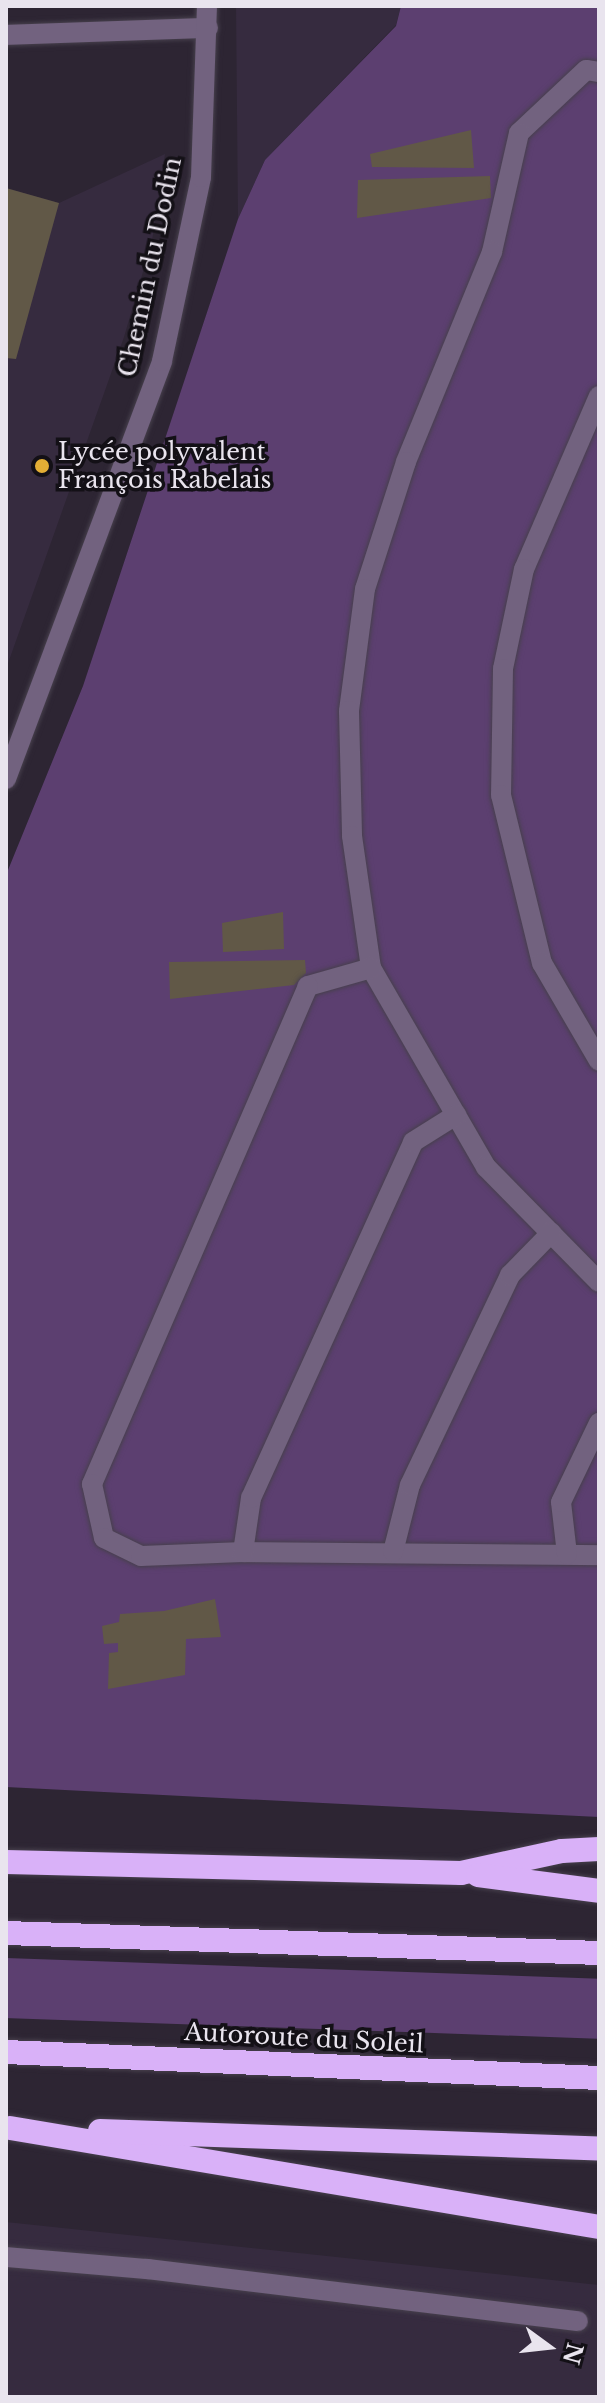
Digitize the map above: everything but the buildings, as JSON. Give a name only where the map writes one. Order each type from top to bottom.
[{"type":"highway","points":[[461,1873],[562,1851],[599,1849]]},
{"type":"highway","points":[[6,1862],[461,1873],[599,1891]]},
{"type":"highway","points":[[6,1933],[599,1953]]},
{"type":"highway","name":"Autoroute du Soleil","points":[[6,2052],[599,2078]]},
{"type":"highway","points":[[8,2127],[599,2148]]},
{"type":"highway","points":[[8,2127],[599,2227]]},
{"type":"street","name":"Chemin du Dodin","points":[[6,779],[162,361],[201,177],[207,6]]},
{"type":"street","points":[[6,35],[208,28]]},
{"type":"street","points":[[599,72],[586,70],[519,133],[492,252],[406,462],[365,589],[349,711],[352,836],[371,968],[486,1167],[599,1282]]},
{"type":"street","points":[[599,396],[524,569],[503,669],[501,795],[542,963],[599,1061]]},
{"type":"street","points":[[371,968],[308,986],[92,1484],[104,1538],[141,1556],[243,1552],[599,1555]]},
{"type":"street","points":[[243,1552],[251,1498],[413,1142],[456,1115]]},
{"type":"street","points":[[393,1552],[410,1485],[510,1275],[551,1233]]},
{"type":"street","points":[[567,1554],[561,1502],[599,1423]]},
{"type":"street","points":[[6,2257],[147,2269],[578,2321]]},
{"type":"shaded area","points":[[236,6],[401,6],[396,25],[265,160],[238,219]]},
{"type":"shaded area","points":[[401,6],[599,6],[599,1817],[6,1787],[6,875],[83,686],[238,219],[265,160],[396,26]]},
{"type":"shaded area","name":"Lycée polyvalent François Rabelais","points":[[165,154],[152,241],[124,337],[6,669],[6,188],[59,203]]},
{"type":"shaded area","points":[[6,1958],[599,1979],[598,2039],[6,2018]]},
{"type":"shaded area","points":[[6,2222],[599,2285],[599,2397],[6,2397]]},
{"type":"place","name":"Lycée polyvalent François Rabelais","points":[[42,466]]}]
